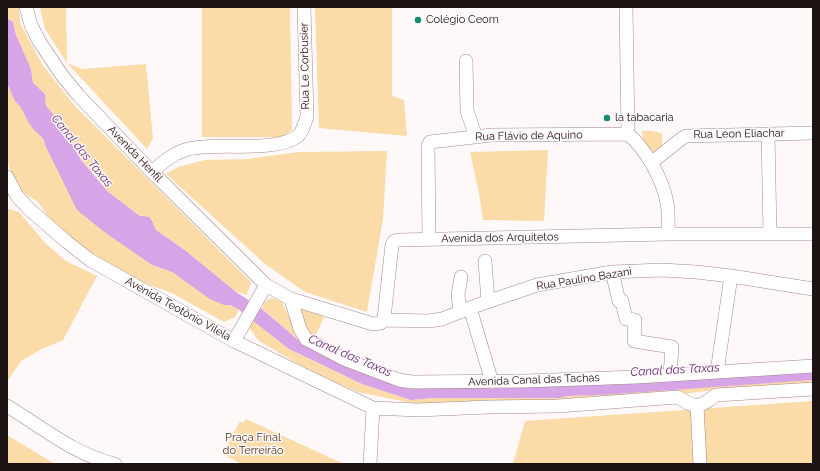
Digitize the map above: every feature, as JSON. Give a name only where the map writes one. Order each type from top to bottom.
[{"type":"street","name":"Avenida Henfil","points":[[26,7],[31,25],[39,41],[61,74],[78,95],[152,172],[266,285]]},
{"type":"street","name":"Rua Le Corbusier","points":[[152,172],[171,156],[185,150],[274,144],[298,135],[302,130],[307,116],[304,7]]},
{"type":"street","points":[[626,7],[628,134],[637,142],[651,163],[664,192],[668,204],[668,234]]},
{"type":"street","points":[[466,61],[468,111],[476,137]]},
{"type":"street","name":"Rua Leon Eliachar","points":[[651,163],[686,136],[813,132]]},
{"type":"street","name":"Rua Flávio de Aquino","points":[[429,240],[428,146],[430,142],[492,135],[628,134]]},
{"type":"street","points":[[768,134],[770,233]]},
{"type":"street","name":"Avenida Teotônio Vilela","points":[[7,177],[12,197],[90,260],[234,341],[373,408]]},
{"type":"street","name":"Avenida dos Arquitetos","points":[[383,320],[392,245],[394,241],[399,240],[668,234],[813,234]]},
{"type":"street","points":[[485,261],[488,302]]},
{"type":"street","name":"Rua Paulino Bazani","points":[[383,320],[430,321],[442,319],[537,285],[612,272],[662,270],[731,276],[813,289]]},
{"type":"street","points":[[612,272],[619,301],[622,301],[626,319],[635,320],[634,341],[672,347],[670,375]]},
{"type":"street","points":[[717,372],[731,276]]},
{"type":"street","points":[[461,277],[458,296],[465,310],[492,382]]},
{"type":"street","points":[[234,341],[266,285],[291,299],[373,324],[381,323],[383,320]]},
{"type":"street","name":"Avenida Canal das Tachas","points":[[291,299],[300,329],[306,339],[344,360],[398,380],[412,382],[492,382],[600,378],[813,366]]},
{"type":"street","points":[[370,464],[373,408],[418,410],[558,406],[678,397],[691,405],[703,405],[716,395],[813,390]]},
{"type":"street","points":[[697,405],[700,464]]},
{"type":"street","points":[[7,406],[74,448],[89,456],[115,464]]},
{"type":"green space","points":[[7,7],[19,7],[20,23],[42,64],[74,105],[251,282],[247,295],[236,292],[186,251],[156,230],[152,221],[140,216],[107,191],[81,160],[57,118],[46,106],[45,94],[33,83],[31,69],[16,35],[13,22],[7,18]]},
{"type":"green space","points":[[40,7],[66,7],[67,63],[45,29]]},
{"type":"green space","points":[[202,7],[290,7],[292,130],[283,137],[202,137]]},
{"type":"green space","points":[[315,7],[392,7],[392,96],[404,100],[407,136],[319,128]]},
{"type":"green space","points":[[67,63],[82,69],[146,64],[153,138],[147,149]]},
{"type":"green space","points":[[7,84],[36,132],[43,139],[78,210],[152,265],[172,272],[224,305],[230,305],[238,309],[235,317],[224,322],[172,293],[123,273],[55,226],[38,202],[16,188],[7,159]]},
{"type":"green space","points":[[642,131],[662,133],[662,145],[654,152],[643,143]]},
{"type":"green space","points":[[548,150],[544,221],[483,220],[470,152]]},
{"type":"green space","points":[[387,151],[383,219],[367,312],[305,292],[265,264],[166,174],[178,167],[205,160],[247,159],[299,152]]},
{"type":"green space","points":[[10,209],[19,212],[45,243],[66,261],[97,276],[63,340],[42,349],[21,361],[7,382],[7,210]]},
{"type":"green space","points":[[273,298],[282,302],[302,343],[262,309],[266,301]]},
{"type":"green space","points":[[298,310],[307,310],[324,317],[314,340]]},
{"type":"green space","points":[[251,318],[289,349],[362,384],[411,400],[433,398],[560,398],[568,396],[808,380],[813,380],[813,384],[714,390],[683,394],[585,401],[412,403],[358,392],[295,362],[259,341],[250,329]]},
{"type":"green space","points":[[813,401],[813,464],[513,464],[525,421]]},
{"type":"green space","name":"Praça Final do Terreirão","points":[[246,419],[344,464],[242,464],[223,454],[240,421],[243,423]]},
{"type":"green space","points":[[7,435],[55,464],[7,464]]},
{"type":"shaded area","points":[[7,18],[13,22],[16,35],[31,69],[33,83],[45,94],[46,106],[57,118],[81,160],[107,191],[140,216],[149,217],[156,230],[186,251],[236,292],[262,309],[297,339],[309,347],[424,388],[492,387],[813,371],[813,380],[568,396],[560,398],[433,398],[411,400],[362,384],[289,349],[238,309],[210,299],[172,272],[152,265],[103,231],[77,210],[45,145],[45,142],[27,120],[7,84]]},
{"type":"place","name":"Colégio Ceom","points":[[418,20]]},
{"type":"place","name":"la tabacaria","points":[[607,118]]},
{"type":"water label","name":"Canal das Taxas","points":[[82,151]]},
{"type":"water label","name":"Canal das Taxas","points":[[350,356]]},
{"type":"water label","name":"Canal das Taxas","points":[[675,370]]}]
